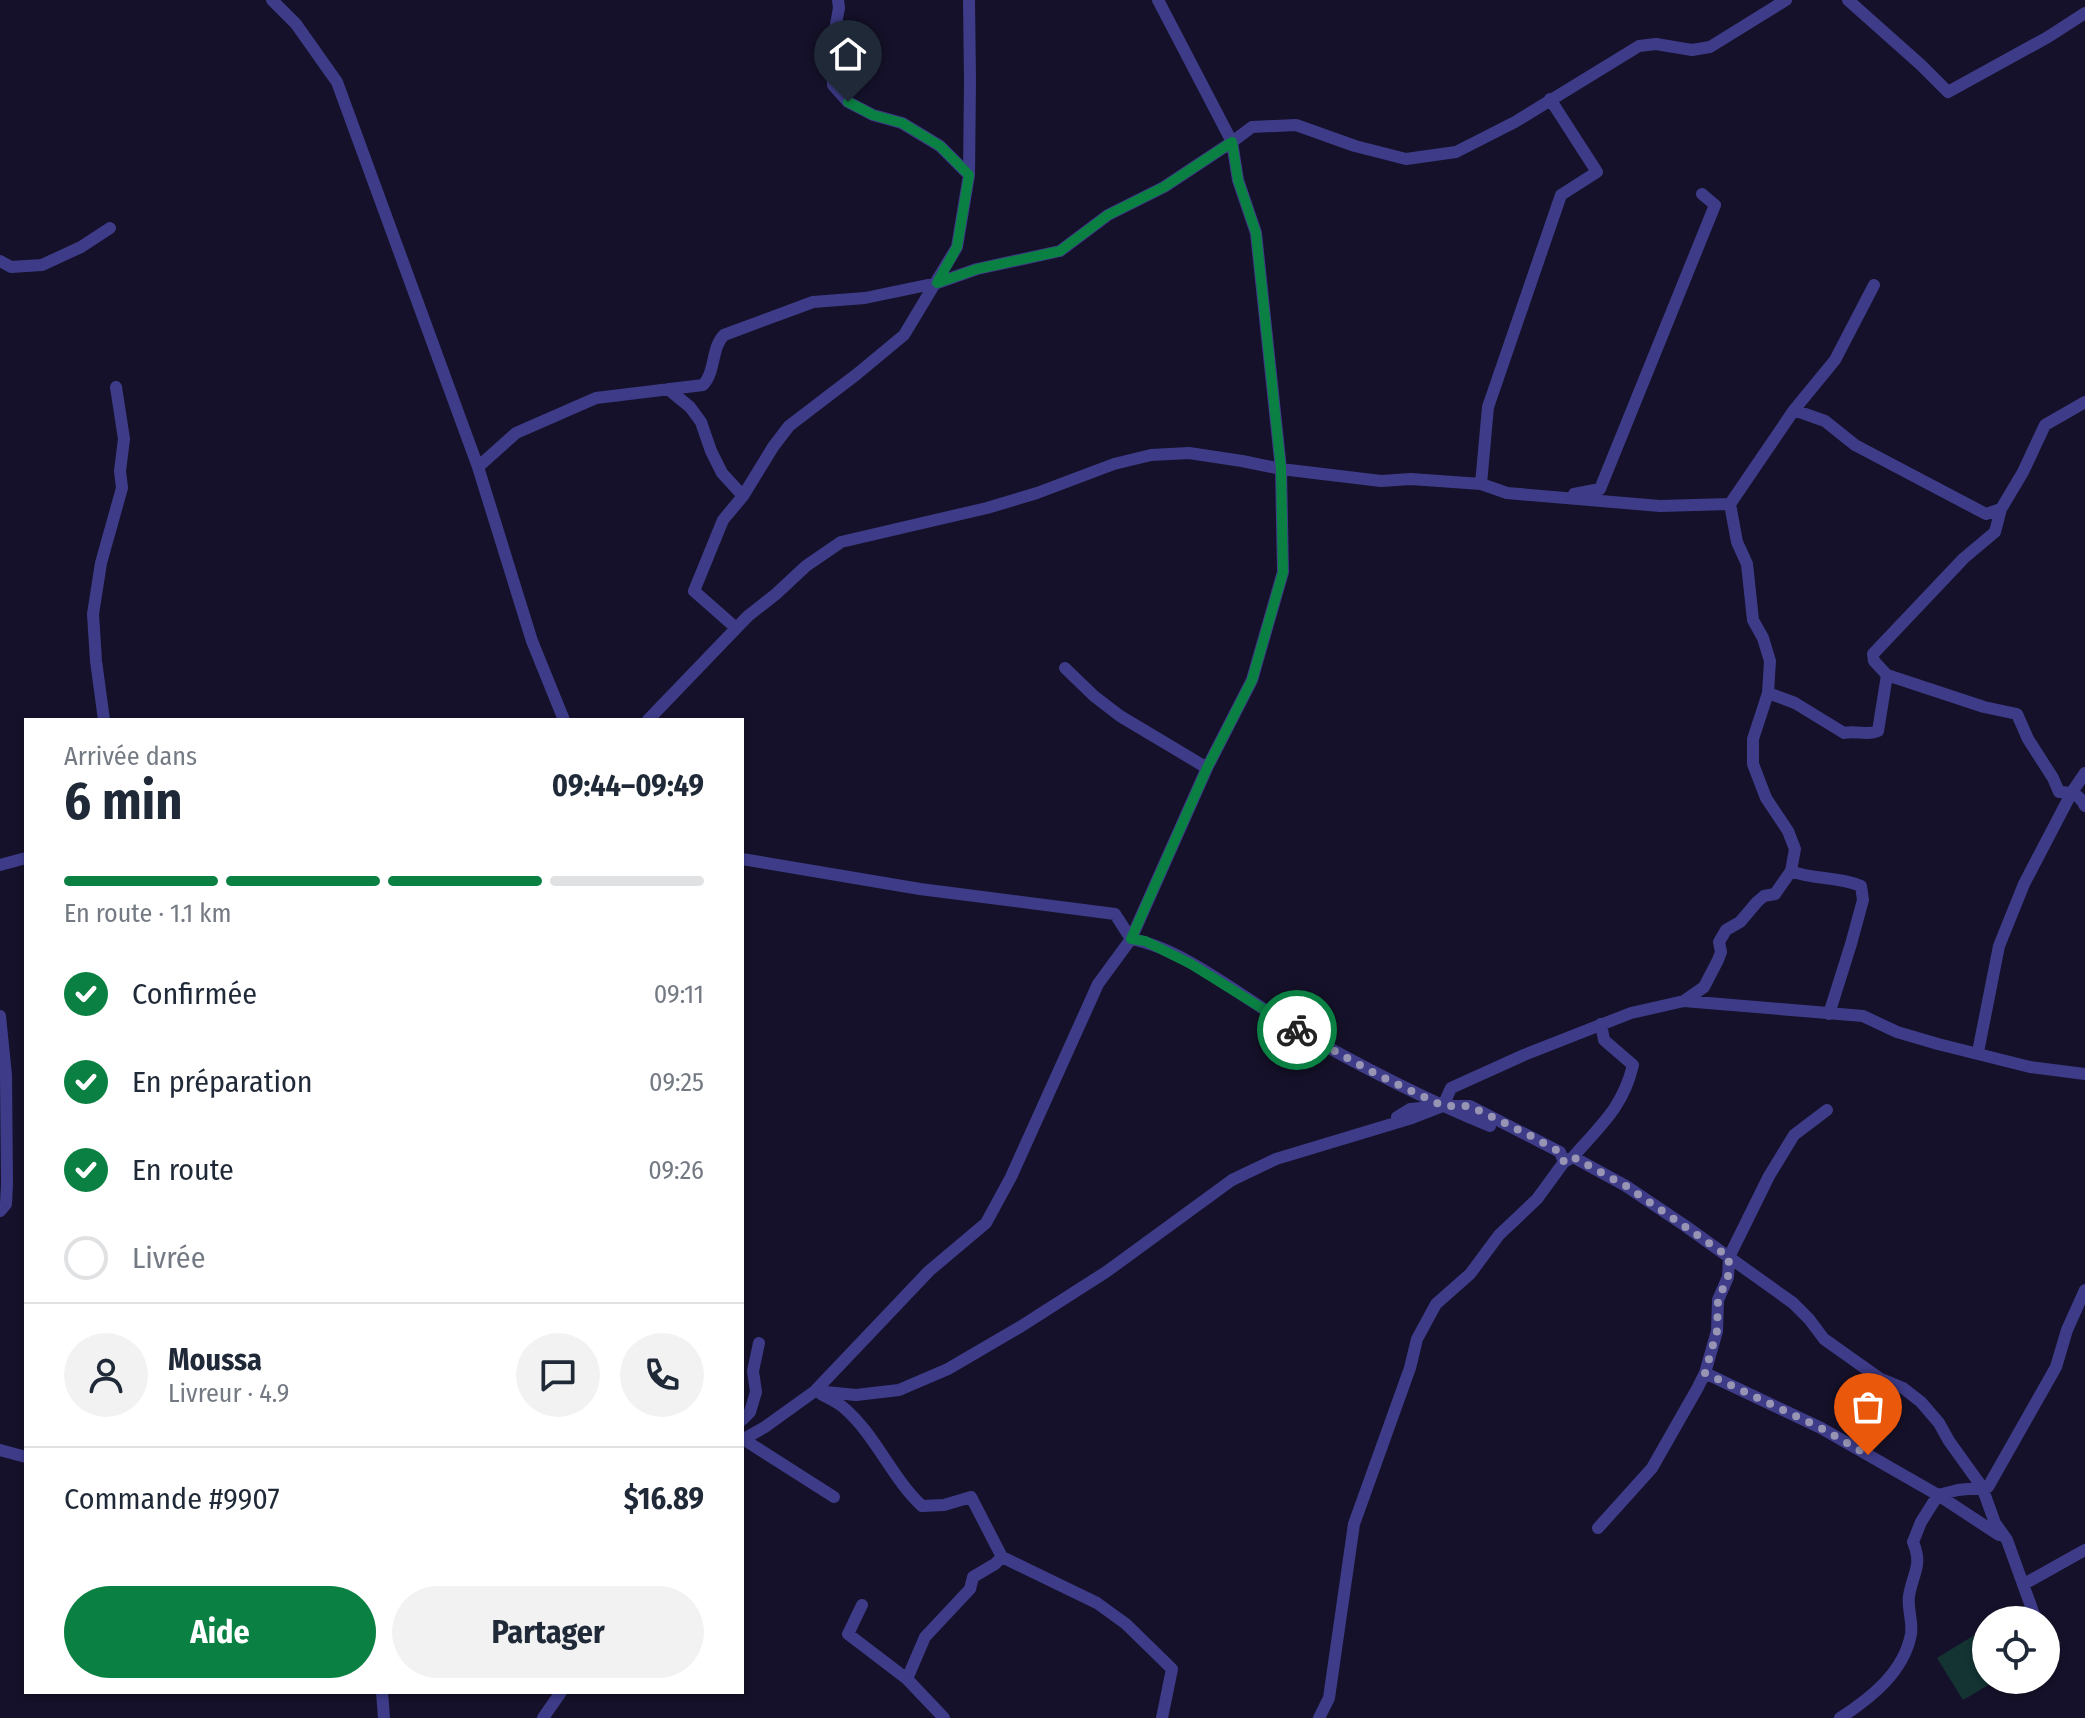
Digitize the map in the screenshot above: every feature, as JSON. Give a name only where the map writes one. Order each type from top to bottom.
[{"type":"street","points":[[272,0],[296,24],[337,82],[478,467],[532,641],[563,718]]},
{"type":"street","points":[[838,0],[831,51],[833,85],[848,102],[873,115],[902,123],[940,146],[969,175]]},
{"type":"street","points":[[736,628],[694,591],[723,520],[743,496],[789,426],[904,335],[957,247],[969,175],[969,0]]},
{"type":"street","points":[[744,1439],[815,1391],[929,1271],[986,1223],[1011,1177],[1098,984],[1131,939],[1207,768],[1252,680],[1283,572],[1281,469],[1256,233],[1238,180],[1232,142],[1158,0]]},
{"type":"street","points":[[478,467],[516,433],[596,398],[703,385],[709,378],[718,340],[724,335],[813,302],[865,298],[1060,251],[1108,215],[1164,187],[1252,127],[1296,125],[1355,146],[1406,159],[1456,152],[1515,122],[1639,46],[1656,44],[1692,50],[1710,47],[1786,0]]},
{"type":"street","points":[[1848,0],[1948,92],[2085,13]]},
{"type":"street","points":[[1481,484],[1488,407],[1561,195],[1597,172],[1550,99]]},
{"type":"street","points":[[1559,496],[1600,489],[1715,205],[1702,194]]},
{"type":"street","points":[[0,261],[11,267],[42,265],[81,247],[110,228]]},
{"type":"street","points":[[1684,1001],[1704,987],[1718,960],[1721,952],[1719,942],[1726,930],[1740,922],[1764,896],[1775,894],[1791,871],[1795,849],[1788,831],[1766,798],[1753,764],[1753,739],[1768,693],[1770,661],[1753,620],[1747,564],[1737,542],[1730,504],[1794,410],[1835,360],[1874,285]]},
{"type":"street","points":[[104,718],[93,614],[101,563],[122,488],[120,471],[124,439],[116,387]]},
{"type":"street","points":[[668,389],[690,407],[701,422],[722,473],[743,496]]},
{"type":"street","points":[[2085,402],[2045,425],[2001,509],[1995,532],[1964,558],[1873,654],[1874,661],[1887,675],[1984,707],[2017,714],[2059,792],[2072,792],[2082,798],[2085,806]]},
{"type":"street","points":[[1794,410],[1825,421],[1855,445],[1986,514],[2001,509]]},
{"type":"street","points":[[650,718],[736,628],[806,566],[841,542],[1000,504],[1114,464],[1151,455],[1189,453],[1281,469],[1381,481],[1411,479],[1481,484],[1507,493],[1660,506],[1730,504]]},
{"type":"street","points":[[1065,668],[1120,716],[1207,768]]},
{"type":"street","points":[[1768,693],[1795,703],[1844,733],[1854,730],[1873,734],[1878,731],[1887,675]]},
{"type":"street","points":[[1978,1052],[1999,946],[2024,884],[2085,773]]},
{"type":"street","points":[[0,865],[24,859]]},
{"type":"street","points":[[744,859],[920,889],[1115,914],[1131,939],[1145,941],[1191,964],[1290,1026],[1376,1074],[1490,1126]]},
{"type":"street","points":[[1791,871],[1801,875],[1849,880],[1861,886],[1863,900],[1829,1014]]},
{"type":"street","points":[[1443,1106],[1451,1088],[1524,1055],[1631,1013],[1684,1001],[1863,1016],[1897,1032],[2030,1067],[2085,1074]]},
{"type":"street","points":[[0,1016],[6,1075],[7,1184],[6,1204],[0,1211]]},
{"type":"street","points":[[1319,1718],[1329,1698],[1354,1524],[1410,1368],[1417,1339],[1436,1304],[1470,1274],[1499,1235],[1537,1199],[1614,1111],[1628,1087],[1633,1065],[1604,1040],[1601,1024]]},
{"type":"street","points":[[815,1391],[856,1395],[899,1390],[948,1369],[1106,1272],[1232,1180],[1276,1159],[1373,1130],[1410,1109],[1470,1106],[1626,1186],[1793,1303],[1824,1339],[1879,1378],[1903,1388],[1921,1402],[1982,1487],[1995,1523],[2007,1540],[2031,1606]]},
{"type":"street","points":[[1598,1528],[1652,1468],[1705,1373],[1717,1331],[1718,1300],[1728,1277],[1729,1257],[1769,1176],[1794,1135],[1827,1110]]},
{"type":"street","points":[[1840,1718],[1862,1704],[1898,1667],[1911,1634],[1908,1600],[1919,1557],[1913,1542],[1921,1522],[1938,1495],[1988,1487],[2056,1367],[2067,1330],[2085,1290]]},
{"type":"street","points":[[744,1418],[750,1412],[756,1392],[753,1371],[759,1343]]},
{"type":"street","points":[[1705,1373],[1821,1428],[1938,1495],[2007,1540]]},
{"type":"street","points":[[815,1391],[841,1405],[860,1425],[906,1491],[922,1506],[944,1505],[971,1497],[1002,1557],[1097,1603],[1126,1624],[1172,1669],[1162,1718]]},
{"type":"street","points":[[744,1441],[834,1497]]},
{"type":"street","points":[[1,1449],[24,1456]]},
{"type":"street","points":[[2024,1584],[2085,1550]]},
{"type":"street","points":[[907,1679],[925,1637],[970,1589],[973,1577],[1002,1557]]},
{"type":"street","points":[[862,1605],[848,1634],[907,1679],[944,1718]]},
{"type":"street","points":[[382,1694],[384,1718]]},
{"type":"street","points":[[543,1718],[560,1694]]},
{"type":"green space","points":[[1972,1637],[1973,1694],[1963,1700],[1937,1658]]},
{"type":"way so far","points":[[1297,1030],[1376,1074],[1443,1106],[1470,1106],[1529,1135],[1560,1152],[1564,1162],[1573,1157],[1626,1186],[1729,1257],[1728,1277],[1718,1300],[1717,1331],[1705,1373],[1821,1428],[1868,1455]]},
{"type":"route","points":[[848,102],[917,132],[940,146],[969,175],[957,247],[937,283],[977,269],[1060,251],[1108,215],[1164,187],[1232,142],[1238,180],[1256,233],[1281,469],[1283,572],[1252,680],[1207,768],[1131,939],[1145,941],[1191,964],[1297,1030]]}]
